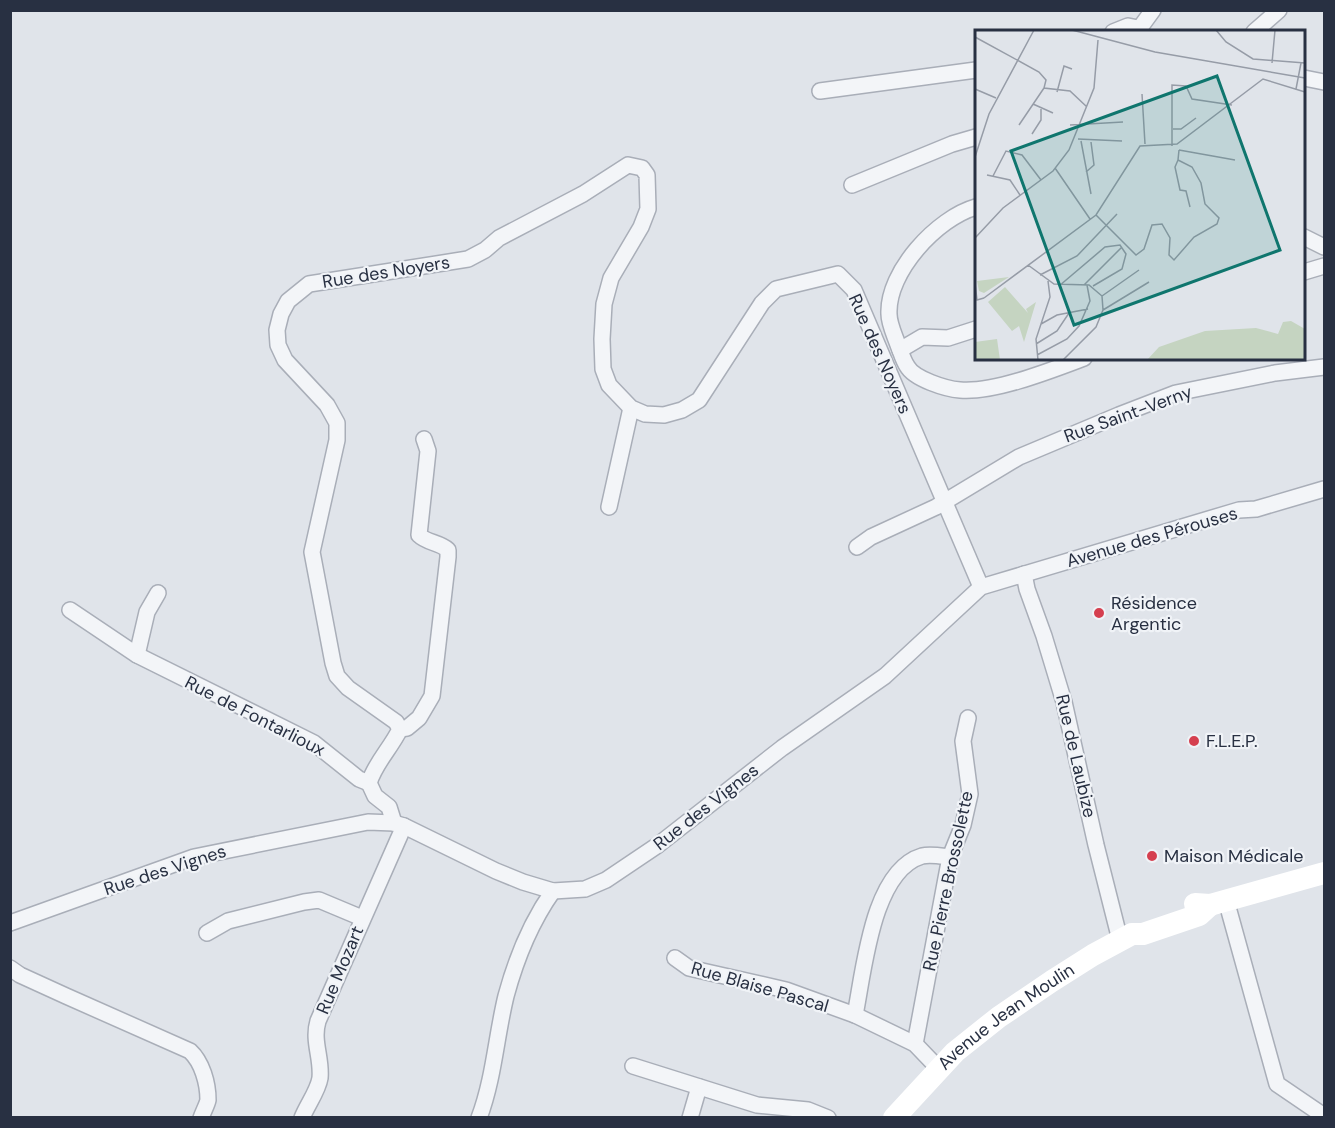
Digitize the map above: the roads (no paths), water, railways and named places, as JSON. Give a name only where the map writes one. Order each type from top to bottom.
[{"type":"main road","name":"Avenue Jean Moulin","points":[[894,1118],[955,1052],[999,1017],[1093,955],[1126,937],[1134,927],[1197,904],[1218,902],[1324,873]]},
{"type":"street","points":[[1118,30],[1128,26],[1138,30],[1153,10]]},
{"type":"street","points":[[1256,30],[1279,10]]},
{"type":"street","points":[[820,91],[975,69]]},
{"type":"street","points":[[1305,78],[1324,82]]},
{"type":"street","points":[[852,185],[952,144],[975,137]]},
{"type":"street","name":"Rue des Noyers","points":[[400,729],[396,722],[348,688],[337,676],[333,663],[312,552],[337,440],[337,423],[327,405],[285,360],[278,345],[277,330],[281,314],[288,301],[309,284],[468,259],[485,250],[499,238],[584,194],[628,165],[642,168],[647,175],[648,209],[641,227],[611,278],[604,304],[603,369],[609,385],[631,408],[645,414],[664,415],[682,410],[699,400],[762,303],[776,289],[838,274],[854,290],[981,587]]},
{"type":"street","points":[[975,207],[946,221],[934,232],[911,258],[895,282],[888,316],[908,369],[943,387],[961,390],[999,385],[1078,360]]},
{"type":"street","points":[[1305,238],[1324,247]]},
{"type":"street","points":[[1305,272],[1324,266]]},
{"type":"street","points":[[900,350],[922,337],[948,338],[975,329]]},
{"type":"street","name":"Rue Saint-Verny","points":[[857,546],[871,537],[936,507],[1019,457],[1176,393],[1275,373],[1324,367]]},
{"type":"street","points":[[891,376],[908,369]]},
{"type":"street","points":[[609,507],[631,408]]},
{"type":"street","points":[[399,824],[389,807],[375,796],[369,783],[372,771],[400,729],[407,728],[419,718],[432,696],[448,550],[441,544],[424,540],[418,535],[428,452],[424,438]]},
{"type":"street","name":"Avenue des Pérouses","points":[[981,587],[1239,510],[1256,508],[1324,489]]},
{"type":"street","name":"Rue de Laubize","points":[[1024,574],[1064,702],[1096,845],[1126,937]]},
{"type":"street","name":"Rue des Vignes","points":[[10,923],[195,857],[368,822],[399,824],[496,871],[553,891],[585,889],[606,880],[658,845],[776,753],[885,676],[981,587]]},
{"type":"street","points":[[137,655],[147,612],[158,594]]},
{"type":"street","name":"Rue de Fontarlioux","points":[[70,610],[137,655],[314,743],[359,779],[369,783]]},
{"type":"street","name":"Rue Pierre Brossolette","points":[[915,1044],[950,856],[963,825],[970,794],[963,741],[968,718]]},
{"type":"street","name":"Rue Mozart","points":[[302,1118],[320,1077],[315,1031],[318,1021],[399,824]]},
{"type":"street","points":[[855,1015],[876,910],[890,881],[911,860],[925,855],[950,856]]},
{"type":"street","points":[[479,1118],[490,1086],[510,983],[537,914],[553,891]]},
{"type":"street","points":[[207,933],[228,921],[319,900],[362,918]]},
{"type":"street","points":[[1218,902],[1276,1084],[1324,1116]]},
{"type":"street","name":"Rue Blaise Pascal","points":[[675,958],[689,968],[786,990],[855,1015],[915,1044],[939,1069]]},
{"type":"street","points":[[10,968],[66,996],[190,1051],[198,1058],[208,1101],[201,1118]]},
{"type":"street","points":[[633,1066],[757,1105],[808,1110],[828,1118]]},
{"type":"street","points":[[690,1118],[699,1087]]},
{"type":"place","name":"Résidence Argentic","points":[[1099,613]]},
{"type":"place","name":"F.L.E.P.","points":[[1194,741]]},
{"type":"place","name":"Maison Médicale","points":[[1152,856]]}]
